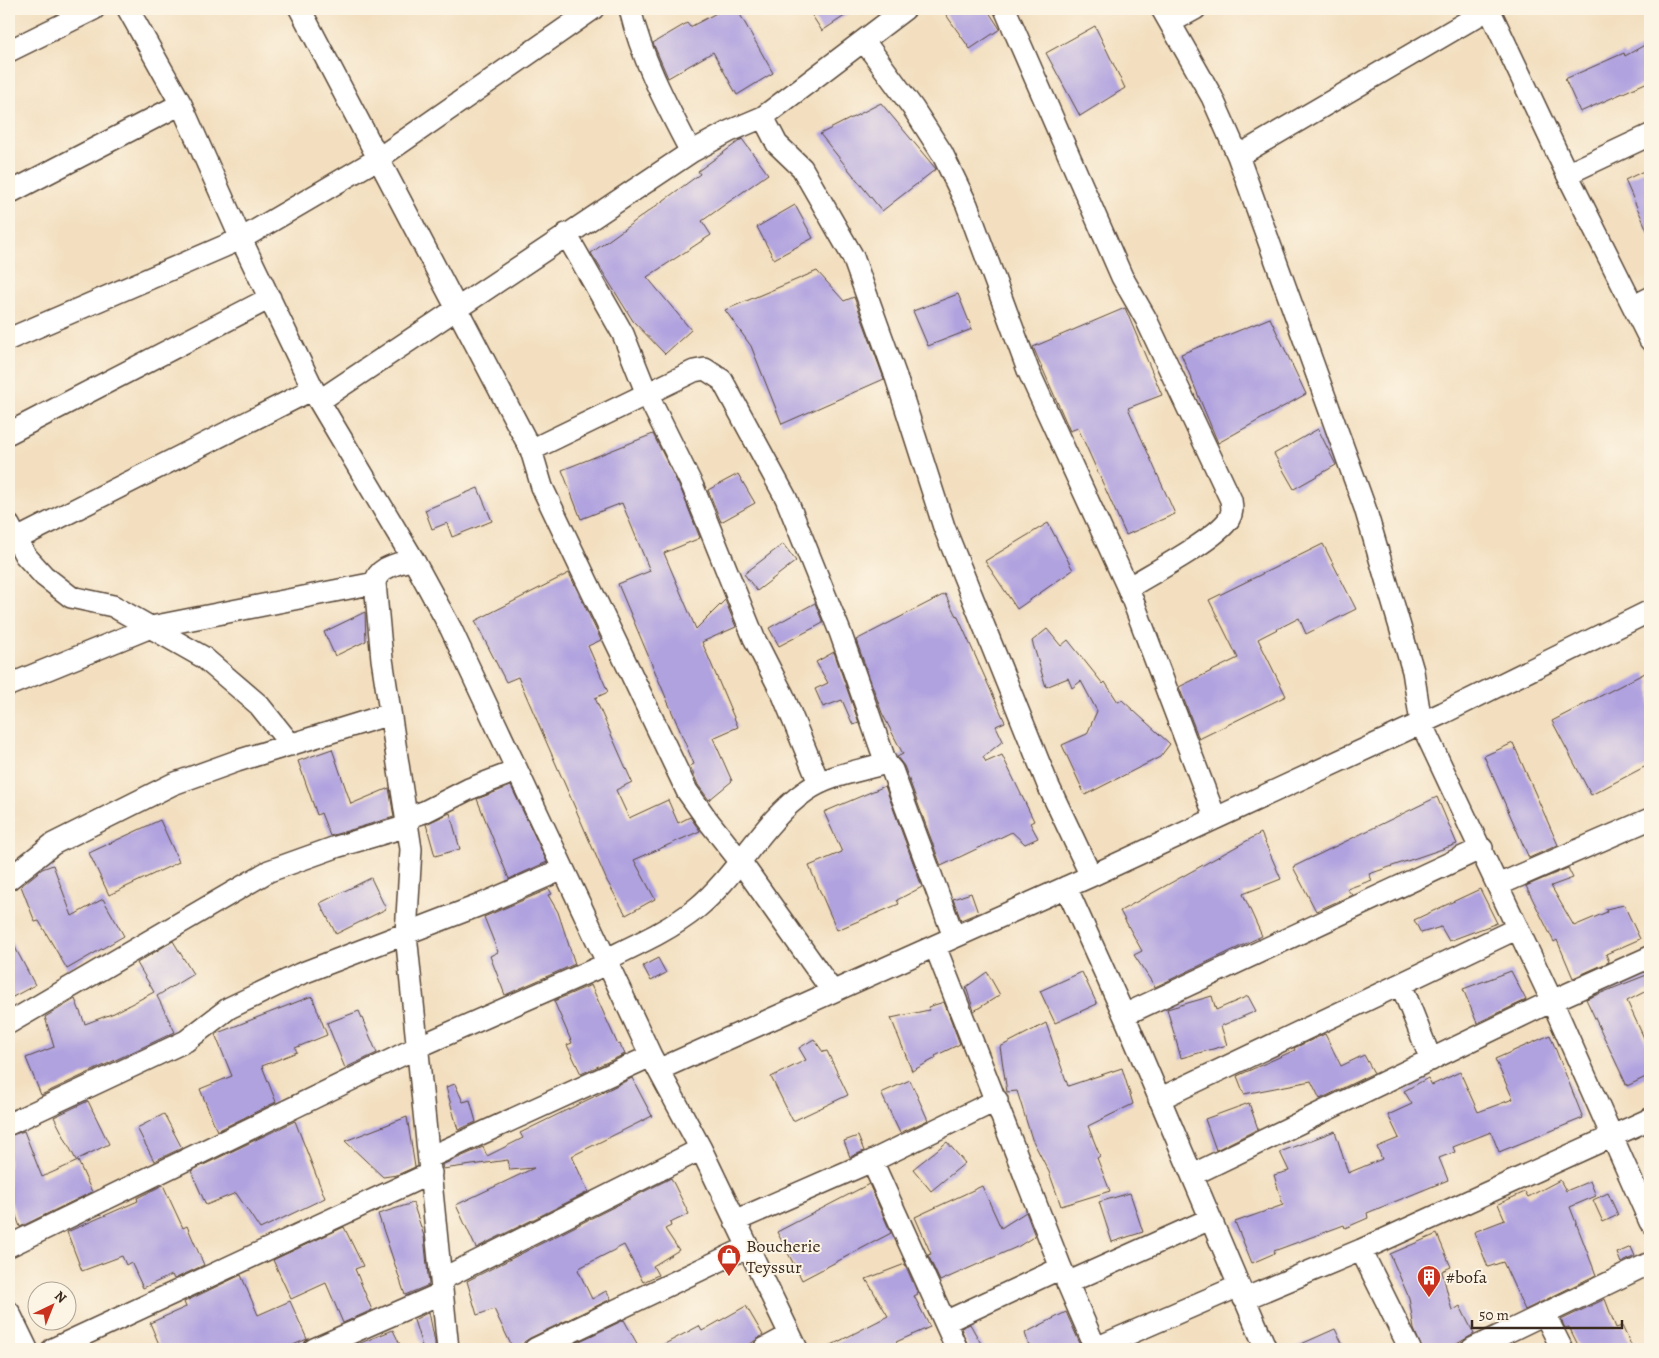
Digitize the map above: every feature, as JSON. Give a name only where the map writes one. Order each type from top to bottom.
[{"type":"street","points":[[9,51],[94,9]]},
{"type":"street","points":[[128,9],[181,104],[241,238],[316,395],[413,559],[451,629],[516,771],[656,1063],[701,1148],[794,1342],[764,1349]]},
{"type":"street","points":[[300,9],[531,450],[542,487],[687,791],[740,860],[832,992]]},
{"type":"street","points":[[9,339],[241,238],[379,158],[593,9]]},
{"type":"street","points":[[630,9],[639,43],[653,78],[691,152]]},
{"type":"street","points":[[291,745],[259,705],[203,657],[113,606],[71,597],[44,576],[11,536],[316,395],[458,309],[566,234],[691,152],[730,131],[763,117],[905,9]]},
{"type":"street","points":[[1005,9],[1122,277],[1150,328],[1231,500],[1233,510],[1228,519],[1215,533],[1128,588]]},
{"type":"street","points":[[1196,9],[1167,15],[1212,96],[1238,156],[1365,508],[1413,671],[1421,723],[1482,848],[1614,1136],[1650,1222]]},
{"type":"street","points":[[1238,156],[1489,9],[1567,174],[1642,302],[1650,340]]},
{"type":"street","points":[[864,40],[913,108],[942,153],[967,205],[1028,370],[1128,588],[1215,817]]},
{"type":"street","points":[[9,194],[181,104]]},
{"type":"street","points":[[763,117],[777,144],[802,168],[853,257],[895,374],[944,527],[1048,785],[1091,876]]},
{"type":"street","points":[[1567,174],[1650,135]]},
{"type":"street","points":[[566,234],[623,334],[647,394],[693,487],[754,638],[783,695],[819,784]]},
{"type":"street","points":[[9,433],[270,298]]},
{"type":"street","points":[[531,450],[694,371],[704,369],[722,380],[790,507],[840,632],[886,763],[892,770],[944,941],[997,1100],[1064,1275],[1096,1349],[1361,1250],[1650,1119]]},
{"type":"street","points":[[413,559],[382,570],[376,575],[375,582],[382,660],[411,849],[406,934],[448,1349]]},
{"type":"street","points":[[9,686],[151,627],[375,582]]},
{"type":"street","points":[[53,1349],[430,1165],[656,1063],[832,992],[1091,876],[1649,616]]},
{"type":"street","points":[[9,879],[53,844],[173,784],[390,714]]},
{"type":"street","points":[[9,1246],[418,1047],[608,961],[667,929],[698,908],[772,823],[806,791],[819,784],[886,763]]},
{"type":"street","points":[[9,1023],[269,871],[407,822],[469,789],[516,771]]},
{"type":"street","points":[[1498,885],[1650,819]]},
{"type":"street","points":[[1124,1015],[1482,848]]},
{"type":"street","points":[[9,1124],[186,1041],[229,1008],[300,974],[406,934],[563,869]]},
{"type":"street","points":[[1066,887],[1124,1015],[1266,1349]]},
{"type":"street","points":[[1159,1099],[1518,928]]},
{"type":"street","points":[[1192,1175],[1552,1001],[1650,957]]},
{"type":"street","points":[[1401,984],[1431,1060]]},
{"type":"street","points":[[735,1221],[872,1161],[997,1100]]},
{"type":"street","points":[[314,1349],[442,1286],[701,1148]]},
{"type":"street","points":[[872,1161],[957,1349]]},
{"type":"street","points":[[945,1322],[1210,1219]]},
{"type":"street","points":[[535,1349],[748,1247]]},
{"type":"street","points":[[1361,1250],[1410,1349]]},
{"type":"street","points":[[1472,1349],[1650,1263]]},
{"type":"street","points":[[9,1312],[27,1349]]},
{"type":"street","points":[[1544,1315],[1562,1349]]},
{"type":"building","points":[[724,9],[737,9],[773,73],[737,95],[713,52],[668,78],[653,43],[687,23],[690,27]]},
{"type":"building","points":[[808,9],[855,9],[822,31]]},
{"type":"building","points":[[942,9],[987,9],[1000,29],[970,49]]},
{"type":"building","points":[[1095,26],[1125,88],[1080,116],[1046,53]]},
{"type":"building","points":[[1650,42],[1650,81],[1580,112],[1565,79],[1624,53],[1625,56]]},
{"type":"building","points":[[881,103],[936,169],[882,211],[820,134]]},
{"type":"building","points":[[742,139],[768,174],[702,221],[711,235],[647,277],[691,330],[665,354],[633,321],[591,253],[700,174],[698,171]]},
{"type":"building","points":[[1650,168],[1650,237],[1625,180]]},
{"type":"building","points":[[795,205],[813,238],[774,259],[757,227]]},
{"type":"building","points":[[817,271],[844,301],[854,297],[884,379],[782,424],[751,346],[725,310]]},
{"type":"building","points":[[958,294],[972,329],[928,346],[913,311]]},
{"type":"building","points":[[1125,308],[1162,395],[1128,408],[1175,514],[1126,535],[1078,428],[1070,431],[1033,347]]},
{"type":"building","points":[[1270,318],[1306,394],[1218,443],[1181,354]]},
{"type":"building","points":[[1318,429],[1336,465],[1294,489],[1274,454]]},
{"type":"building","points":[[653,434],[682,492],[700,538],[664,553],[696,629],[725,600],[736,627],[702,642],[738,727],[713,738],[732,781],[709,800],[698,785],[690,766],[694,764],[618,584],[650,571],[622,503],[581,519],[562,470]]},
{"type":"building","points":[[738,474],[755,503],[721,522],[708,490]]},
{"type":"building","points":[[478,488],[492,521],[452,537],[447,523],[432,529],[425,510]]},
{"type":"building","points":[[1048,523],[1073,570],[1017,609],[985,561]]},
{"type":"building","points":[[783,544],[796,561],[757,591],[744,574]]},
{"type":"building","points":[[1323,544],[1356,609],[1306,634],[1299,618],[1258,639],[1286,696],[1199,739],[1179,687],[1238,658],[1209,600]]},
{"type":"building","points":[[569,573],[601,640],[588,646],[608,692],[595,698],[632,782],[616,790],[629,818],[668,800],[678,823],[690,817],[700,831],[634,860],[655,899],[626,915],[607,881],[518,677],[506,682],[475,621]]},
{"type":"building","points":[[945,594],[957,615],[1005,722],[996,726],[1003,741],[983,757],[986,762],[1002,755],[1034,821],[1030,823],[1038,838],[1025,844],[1012,832],[941,866],[904,766],[897,757],[903,754],[882,713],[856,640]]},
{"type":"building","points":[[815,603],[823,623],[779,646],[769,628]]},
{"type":"building","points":[[365,612],[366,641],[335,656],[324,632]]},
{"type":"building","points":[[1047,629],[1061,646],[1068,640],[1103,684],[1105,682],[1118,702],[1122,700],[1170,744],[1160,757],[1085,795],[1062,745],[1087,734],[1097,711],[1081,681],[1072,688],[1068,678],[1046,687],[1032,641]]},
{"type":"building","points":[[834,652],[859,723],[853,725],[842,700],[823,707],[815,689],[828,683],[816,662]]},
{"type":"building","points":[[1645,673],[1650,683],[1650,764],[1591,795],[1552,721]]},
{"type":"building","points":[[1513,743],[1558,845],[1529,858],[1484,756]]},
{"type":"building","points":[[332,749],[351,804],[389,788],[394,817],[330,836],[321,813],[317,815],[298,761]]},
{"type":"building","points":[[511,786],[547,862],[509,879],[477,799]]},
{"type":"building","points":[[885,786],[922,887],[897,900],[899,904],[837,930],[809,866],[842,852],[824,812]]},
{"type":"building","points":[[1437,797],[1457,844],[1369,874],[1372,880],[1347,889],[1352,895],[1316,911],[1293,867]]},
{"type":"building","points":[[450,813],[460,849],[435,856],[426,824]]},
{"type":"building","points":[[160,820],[179,862],[109,895],[89,853]]},
{"type":"building","points":[[1261,833],[1281,879],[1243,894],[1262,936],[1155,987],[1134,955],[1142,951],[1120,911]]},
{"type":"building","points":[[53,865],[72,916],[103,899],[124,936],[67,969],[39,921],[35,922],[21,886],[42,869]]},
{"type":"building","points":[[1568,868],[1573,878],[1551,886],[1574,926],[1607,912],[1606,909],[1624,905],[1640,939],[1606,954],[1609,962],[1573,978],[1557,940],[1554,942],[1526,886]]},
{"type":"building","points":[[371,878],[386,909],[336,934],[320,903]]},
{"type":"building","points":[[549,889],[552,894],[548,895],[558,912],[575,964],[505,995],[490,956],[498,952],[484,917]]},
{"type":"building","points":[[1480,889],[1497,923],[1449,941],[1441,927],[1421,933],[1414,920]]},
{"type":"building","points":[[971,893],[978,913],[961,920],[953,899]]},
{"type":"building","points":[[9,936],[35,985],[9,999]]},
{"type":"building","points":[[173,941],[193,974],[157,996],[175,1032],[41,1095],[26,1058],[54,1047],[45,1017],[75,999],[85,1024],[114,1013],[154,992],[137,963]]},
{"type":"building","points":[[658,958],[666,973],[651,981],[643,966]]},
{"type":"building","points":[[1511,971],[1526,1000],[1477,1023],[1463,989]]},
{"type":"building","points":[[987,972],[1000,995],[974,1011],[966,987]]},
{"type":"building","points":[[1082,972],[1097,1004],[1055,1023],[1040,991]]},
{"type":"building","points":[[1649,974],[1650,989],[1627,1001],[1650,1051],[1650,1075],[1627,1086],[1586,999]]},
{"type":"building","points":[[591,985],[618,1045],[620,1044],[625,1054],[581,1074],[567,1045],[572,1043],[554,1001]]},
{"type":"building","points":[[312,996],[327,1035],[295,1048],[297,1052],[262,1066],[276,1102],[217,1131],[200,1089],[232,1076],[215,1034]]},
{"type":"building","points":[[1212,996],[1216,1010],[1248,996],[1256,1011],[1221,1026],[1227,1045],[1181,1058],[1167,1009]]},
{"type":"building","points":[[944,1002],[960,1044],[935,1056],[936,1058],[912,1071],[891,1018],[929,1010],[928,1007]]},
{"type":"building","points":[[359,1011],[377,1053],[345,1068],[327,1023]]},
{"type":"building","points":[[1046,1023],[1068,1086],[1122,1068],[1133,1104],[1088,1126],[1100,1156],[1097,1158],[1110,1191],[1061,1206],[1049,1172],[1032,1139],[1017,1091],[1007,1092],[1000,1047]]},
{"type":"building","points":[[1325,1034],[1341,1066],[1364,1055],[1374,1073],[1320,1099],[1311,1081],[1244,1094],[1237,1076],[1295,1050],[1294,1048]]},
{"type":"building","points":[[1550,1035],[1583,1118],[1499,1152],[1491,1132],[1453,1147],[1455,1152],[1439,1158],[1448,1180],[1367,1213],[1368,1218],[1345,1228],[1344,1225],[1274,1251],[1275,1253],[1252,1263],[1235,1222],[1283,1205],[1274,1175],[1289,1171],[1280,1152],[1335,1131],[1348,1173],[1382,1159],[1377,1147],[1399,1138],[1388,1115],[1412,1104],[1404,1091],[1428,1078],[1432,1085],[1460,1072],[1478,1112],[1513,1099],[1495,1059]]},
{"type":"building","points":[[814,1039],[823,1052],[827,1051],[848,1095],[793,1121],[771,1077],[806,1060],[799,1048]]},
{"type":"building","points":[[632,1078],[652,1116],[572,1156],[588,1192],[476,1248],[456,1205],[534,1168],[510,1170],[508,1160],[443,1169],[442,1165],[483,1147],[487,1156],[523,1138],[520,1133]]},
{"type":"building","points":[[910,1080],[928,1120],[900,1133],[881,1093]]},
{"type":"building","points":[[455,1084],[463,1102],[470,1100],[476,1122],[458,1130],[446,1087]]},
{"type":"building","points":[[88,1101],[109,1144],[76,1160],[54,1117]]},
{"type":"building","points":[[1249,1103],[1258,1129],[1216,1150],[1205,1119]]},
{"type":"building","points":[[164,1114],[182,1148],[154,1161],[137,1128]]},
{"type":"building","points":[[407,1117],[415,1167],[397,1175],[383,1177],[345,1141]]},
{"type":"building","points":[[295,1121],[325,1198],[260,1229],[236,1193],[206,1205],[191,1171]]},
{"type":"building","points":[[24,1131],[42,1177],[78,1161],[92,1192],[20,1227],[9,1196],[9,1136]]},
{"type":"building","points":[[858,1136],[864,1151],[850,1157],[844,1141]]},
{"type":"building","points":[[947,1142],[965,1163],[931,1191],[913,1169]]},
{"type":"building","points":[[671,1178],[689,1214],[670,1223],[671,1226],[665,1229],[679,1250],[653,1266],[658,1275],[643,1282],[624,1245],[581,1267],[578,1270],[592,1299],[606,1291],[611,1299],[530,1338],[524,1342],[523,1349],[513,1349],[494,1309],[477,1315],[467,1281]]},
{"type":"building","points":[[1560,1180],[1566,1191],[1590,1181],[1596,1196],[1570,1207],[1596,1275],[1525,1310],[1503,1262],[1488,1267],[1474,1232],[1505,1220],[1498,1204],[1525,1192],[1528,1197]]},
{"type":"building","points":[[869,1184],[891,1233],[802,1280],[777,1232]]},
{"type":"building","points":[[163,1185],[183,1228],[187,1226],[204,1265],[174,1279],[172,1275],[143,1288],[131,1262],[126,1265],[122,1256],[82,1271],[67,1232],[138,1201],[137,1198]]},
{"type":"building","points":[[982,1186],[1001,1228],[1026,1212],[1035,1236],[1019,1246],[940,1281],[928,1255],[931,1254],[915,1217]]},
{"type":"building","points":[[1130,1193],[1143,1232],[1112,1242],[1099,1202]]},
{"type":"building","points":[[1608,1193],[1618,1215],[1603,1222],[1593,1200]]},
{"type":"building","points":[[413,1203],[424,1236],[429,1285],[405,1295],[378,1214]]},
{"type":"building","points":[[344,1227],[363,1266],[355,1269],[372,1310],[343,1323],[326,1283],[291,1299],[273,1260]]},
{"type":"building","points":[[1437,1234],[1451,1267],[1442,1271],[1452,1311],[1460,1306],[1474,1334],[1448,1349],[1422,1349],[1414,1329],[1409,1298],[1390,1254]]},
{"type":"building","points":[[1631,1247],[1635,1256],[1621,1263],[1617,1253]]},
{"type":"building","points":[[905,1264],[918,1294],[914,1296],[930,1327],[896,1342],[900,1349],[824,1349],[888,1316],[866,1279]]},
{"type":"building","points":[[241,1275],[258,1315],[290,1301],[307,1339],[284,1349],[161,1349],[150,1323],[186,1307],[184,1302]]},
{"type":"building","points":[[1605,1299],[1616,1328],[1622,1326],[1633,1349],[1580,1349],[1569,1327],[1565,1328],[1561,1320]]},
{"type":"building","points":[[746,1306],[763,1335],[743,1349],[655,1349],[699,1326],[702,1331]]},
{"type":"building","points":[[429,1312],[435,1349],[423,1349],[414,1320]]},
{"type":"building","points":[[1066,1312],[1082,1348],[1030,1349],[1025,1333]]},
{"type":"building","points":[[624,1320],[640,1349],[563,1349]]},
{"type":"building","points":[[970,1324],[984,1349],[969,1349],[961,1328]]},
{"type":"building","points":[[1335,1329],[1345,1349],[1290,1349]]},
{"type":"building","points":[[393,1330],[402,1349],[350,1349],[353,1346]]},
{"type":"place","name":"Boucherie Teyssur","points":[[729,1277]]},
{"type":"place","name":"#bofa","points":[[1429,1298]]}]
